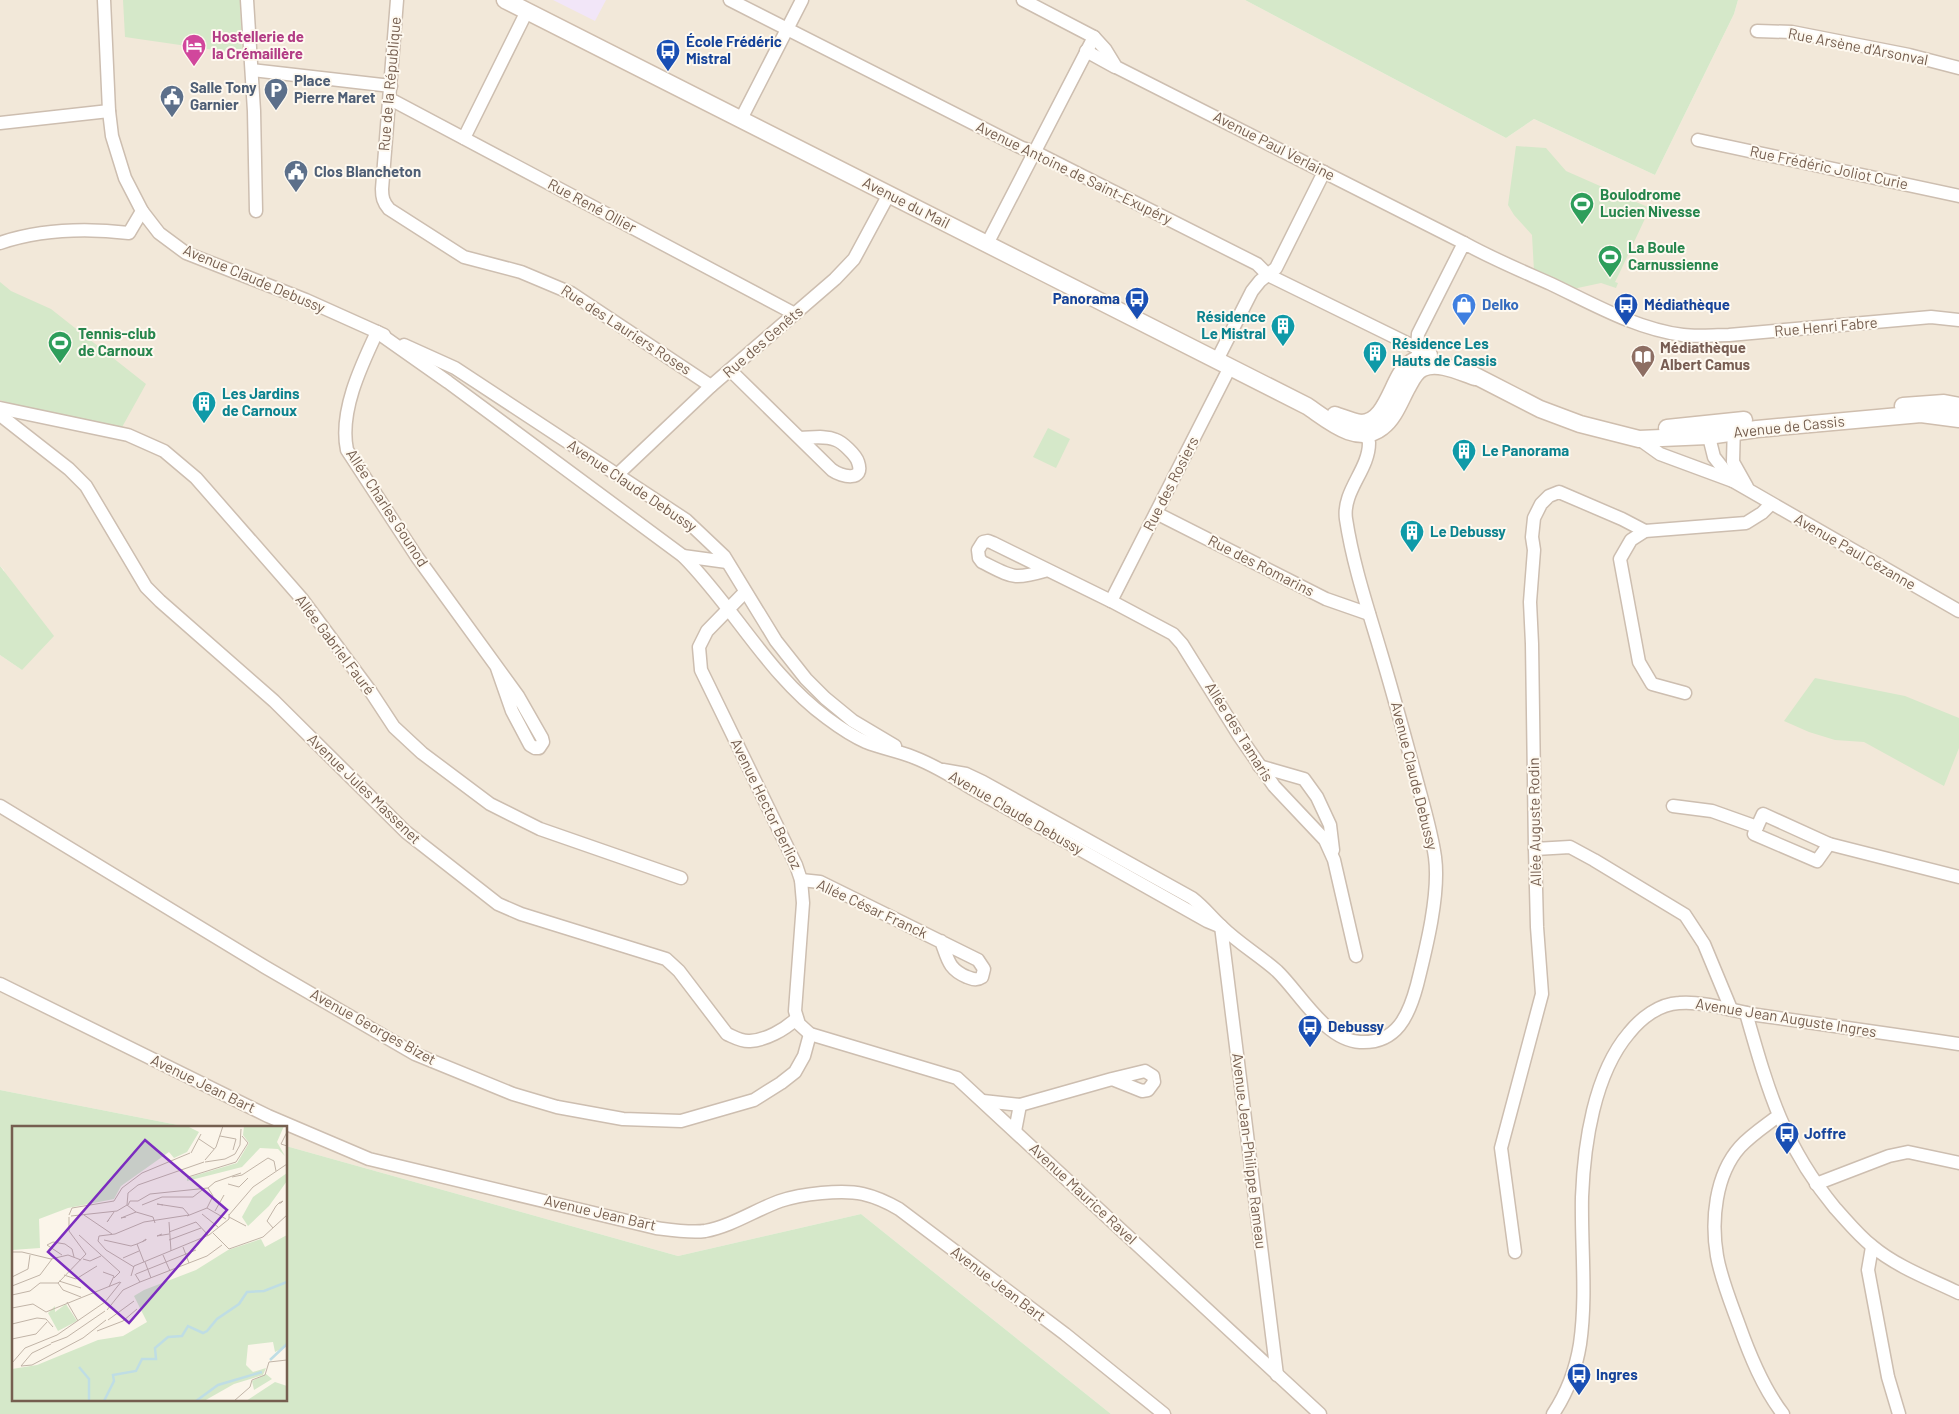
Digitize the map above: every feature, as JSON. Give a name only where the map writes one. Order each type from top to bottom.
[{"type":"main road","name":"Avenue du Mail","points":[[505,0],[1307,406],[1350,432],[1365,428]]},
{"type":"main road","name":"Avenue de Cassis","points":[[1420,357],[1430,354],[1446,358],[1475,377],[1558,416],[1580,424],[1639,439],[1930,403],[1959,406]]},
{"type":"main road","points":[[1365,428],[1378,430],[1389,419],[1414,375],[1420,357]]},
{"type":"main road","name":"Avenue de Cassis","points":[[1734,427],[1921,414],[1959,419]]},
{"type":"main road","name":"Avenue de Cassis","points":[[1620,433],[1707,430]]},
{"type":"street","name":"Avenue Claude Debussy","points":[[104,0],[109,111],[112,136],[125,178],[142,212],[159,233],[186,253],[306,300],[452,366],[686,520],[724,556],[776,641],[806,679],[825,698],[853,721],[912,756]]},
{"type":"street","points":[[246,0],[252,70],[256,211]]},
{"type":"street","name":"Rue de la République","points":[[382,197],[397,0]]},
{"type":"street","name":"Avenue Antoine de Saint-Exupéry","points":[[730,0],[1022,148],[1035,152],[1257,264],[1268,275],[1420,357]]},
{"type":"street","points":[[741,119],[802,0]]},
{"type":"street","points":[[1023,0],[1094,37],[1105,49],[1116,67]]},
{"type":"street","points":[[464,138],[527,11]]},
{"type":"street","name":"Rue Arsène d'Arsonval","points":[[1757,31],[1792,32],[1959,68]]},
{"type":"street","points":[[987,244],[1094,37]]},
{"type":"street","name":"Avenue Paul Verlaine","points":[[1086,52],[1502,264],[1606,310]]},
{"type":"street","points":[[252,70],[390,92]]},
{"type":"street","name":"Rue René Ollier","points":[[390,92],[448,130],[794,314]]},
{"type":"street","points":[[0,123],[109,111]]},
{"type":"street","name":"Rue Frédéric Joliot Curie","points":[[1698,140],[1959,196]]},
{"type":"street","name":"Rue des Rosiers","points":[[1111,601],[1156,513],[1223,364],[1252,291],[1260,281],[1276,268],[1324,172]]},
{"type":"street","name":"Rue des Genêts","points":[[617,475],[711,386],[835,279],[854,258],[889,194]]},
{"type":"street","name":"Rue des Lauriers Roses","points":[[382,197],[389,209],[464,257],[521,272],[571,293],[711,386]]},
{"type":"street","points":[[0,244],[50,232],[74,230],[129,233],[142,212]]},
{"type":"street","points":[[1420,357],[1418,334],[1464,244]]},
{"type":"street","points":[[1268,275],[1273,288]]},
{"type":"street","name":"Rue Henri Fabre","points":[[1606,310],[1657,330],[1700,336],[1931,317],[1959,320]]},
{"type":"street","name":"Avenue Claude Debussy","points":[[377,332],[448,382],[683,556],[704,577],[784,681],[826,718],[866,742],[912,756],[944,770],[970,788],[1199,917],[1221,926],[1266,961],[1332,1031],[1346,1040],[1360,1042],[1373,1041],[1387,1036],[1402,1023],[1412,1004],[1432,913],[1435,858],[1414,771],[1353,559],[1346,515],[1349,496],[1367,452],[1369,442],[1365,428]]},
{"type":"street","name":"Allée Charles Gounod","points":[[377,332],[358,372],[345,422],[344,439],[347,450],[412,549],[518,696],[542,738],[543,742],[539,748],[530,745],[512,711],[497,668]]},
{"type":"street","points":[[448,382],[442,372],[452,366]]},
{"type":"street","points":[[730,370],[800,438]]},
{"type":"street","name":"Allée Gabriel Fauré","points":[[0,408],[128,435],[164,451],[196,478],[302,599],[371,692],[394,727],[422,754],[490,804],[540,830],[681,878]]},
{"type":"street","name":"Avenue Jules Massenet","points":[[0,415],[69,469],[86,486],[146,587],[160,601],[274,701],[406,832],[490,898],[498,904],[521,914],[666,959],[679,971],[727,1034],[737,1039],[748,1041],[763,1038],[787,1027],[796,1019]]},
{"type":"street","name":"Avenue Paul Cézanne","points":[[1734,427],[1733,462],[1739,476],[1751,493]]},
{"type":"street","name":"Avenue Paul Cézanne","points":[[1707,430],[1714,456],[1733,481]]},
{"type":"street","name":"Avenue Paul Cézanne","points":[[1639,439],[1660,454],[1733,481],[1959,611]]},
{"type":"street","name":"Allée Auguste Rodin","points":[[1515,1252],[1501,1148],[1542,994],[1537,927],[1530,602],[1534,518],[1541,504],[1549,496],[1558,492],[1622,518],[1645,531]]},
{"type":"street","points":[[1684,693],[1652,684],[1639,662],[1620,559],[1631,540],[1645,531],[1746,523],[1762,513],[1771,504]]},
{"type":"street","name":"Rue des Romarins","points":[[1156,513],[1326,599],[1369,614]]},
{"type":"street","name":"Allée des Tamaris","points":[[1048,570],[1022,578],[1015,577],[982,562],[979,558],[978,550],[983,542],[988,541],[1048,570],[1111,601],[1173,634],[1182,644],[1259,766],[1274,786],[1325,840],[1334,860],[1356,956]]},
{"type":"street","points":[[683,556],[727,562]]},
{"type":"street","name":"Avenue Hector Berlioz","points":[[745,592],[707,631],[699,647],[700,670],[796,865],[801,880],[803,903],[796,1019]]},
{"type":"street","points":[[1259,766],[1304,779],[1316,797],[1330,825],[1334,860]]},
{"type":"street","name":"Avenue Georges Bizet","points":[[0,806],[265,967],[415,1054],[513,1094],[557,1107],[623,1119],[680,1121],[754,1100],[795,1072],[804,1056],[810,1034]]},
{"type":"street","points":[[1673,806],[1712,811],[1757,827]]},
{"type":"street","points":[[1829,844],[1817,861],[1754,834],[1764,814],[1829,844],[1959,877]]},
{"type":"street","points":[[1535,849],[1570,847],[1685,915],[1704,944],[1731,1009]]},
{"type":"street","name":"Allée César Franck","points":[[801,880],[820,882],[941,942]]},
{"type":"street","name":"Avenue Jean-Philippe Rameau","points":[[1221,926],[1277,1375]]},
{"type":"street","name":"Avenue Jean Bart","points":[[0,984],[268,1116],[369,1159],[656,1228],[677,1230],[703,1231],[722,1227],[781,1201],[805,1196],[862,1193],[879,1198],[898,1209],[1065,1334],[1164,1414]]},
{"type":"street","name":"Avenue Jean Auguste Ingres","points":[[1554,1414],[1568,1388],[1580,1345],[1582,1320],[1582,1196],[1594,1109],[1604,1075],[1618,1046],[1634,1026],[1646,1016],[1662,1007],[1678,1003],[1697,1003],[1746,1013],[1959,1044]]},
{"type":"street","points":[[1746,1013],[1778,1116],[1794,1148],[1816,1184],[1851,1226],[1872,1247],[1907,1268],[1959,1292]]},
{"type":"street","points":[[796,1019],[810,1034]]},
{"type":"street","name":"Avenue Maurice Ravel","points":[[810,1034],[957,1078],[1320,1414]]},
{"type":"street","points":[[983,1101],[1020,1105],[1112,1079]]},
{"type":"street","points":[[1015,1131],[1020,1105]]},
{"type":"street","points":[[1778,1116],[1758,1130],[1739,1148],[1724,1172],[1716,1201],[1714,1228],[1717,1257],[1734,1311],[1753,1362],[1783,1414]]},
{"type":"street","points":[[1816,1184],[1888,1156],[1908,1152],[1959,1163]]},
{"type":"street","points":[[1872,1247],[1868,1270],[1888,1377],[1899,1414]]},
{"type":"shaded area","points":[[0,0],[1245,0],[1506,138],[1534,119],[1655,175],[1734,14],[1738,0],[1959,0],[1959,1414],[1111,1414],[861,1214],[678,1256],[288,1147],[288,1126],[183,1126],[0,1090],[0,655],[22,670],[4,570],[0,566]]},
{"type":"shaded area","points":[[553,0],[606,0],[595,21]]},
{"type":"green space","points":[[123,0],[240,0],[242,54],[125,37]]},
{"type":"green space","points":[[1245,0],[1738,0],[1734,14],[1655,175],[1534,119],[1506,138]]},
{"type":"green space","name":"Boulodrome Lucien Nivesse","points":[[1516,146],[1546,148],[1566,171],[1650,208],[1615,282],[1618,283],[1616,288],[1601,283],[1573,289],[1534,271],[1532,235],[1514,215],[1508,205]]},
{"type":"green space","name":"Tennis-club de Carnoux","points":[[0,282],[11,291],[51,309],[146,384],[121,429],[47,415],[0,400]]},
{"type":"green space","points":[[1048,428],[1070,439],[1056,468],[1033,457]]},
{"type":"green space","points":[[0,566],[54,636],[22,670],[0,655]]},
{"type":"green space","points":[[1815,678],[1905,696],[1959,718],[1959,748],[1944,786],[1864,742],[1835,740],[1809,732],[1784,721]]},
{"type":"green space","points":[[0,1090],[183,1126],[12,1126],[12,1402],[288,1402],[288,1147],[678,1256],[861,1214],[1111,1414],[0,1414]]},
{"type":"place","name":"Hostellerie de la Crémaillère","points":[[194,67]]},
{"type":"place","name":"École Frédéric Mistral","points":[[668,72]]},
{"type":"place","name":"Place Pierre Maret","points":[[276,111]]},
{"type":"place","name":"Salle Tony Garnier","points":[[172,118]]},
{"type":"place","name":"Clos Blancheton","points":[[296,193]]},
{"type":"place","name":"Boulodrome Lucien Nivesse","points":[[1582,225]]},
{"type":"place","name":"La Boule Carnussienne","points":[[1610,278]]},
{"type":"place","name":"Panorama","points":[[1137,320]]},
{"type":"place","name":"Delko","points":[[1464,326]]},
{"type":"place","name":"Médiathèque","points":[[1626,326]]},
{"type":"place","name":"Résidence Le Mistral","points":[[1283,347]]},
{"type":"place","name":"Tennis-club de Carnoux","points":[[60,364]]},
{"type":"place","name":"Résidence Les Hauts de Cassis","points":[[1375,374]]},
{"type":"place","name":"Médiathèque Albert Camus","points":[[1643,378]]},
{"type":"place","name":"Les Jardins de Carnoux","points":[[204,424]]},
{"type":"place","name":"Le Panorama","points":[[1464,472]]},
{"type":"place","name":"Le Debussy","points":[[1412,553]]},
{"type":"place","name":"Debussy","points":[[1310,1048]]},
{"type":"place","name":"Joffre","points":[[1787,1155]]},
{"type":"place","name":"Ingres","points":[[1579,1396]]}]
